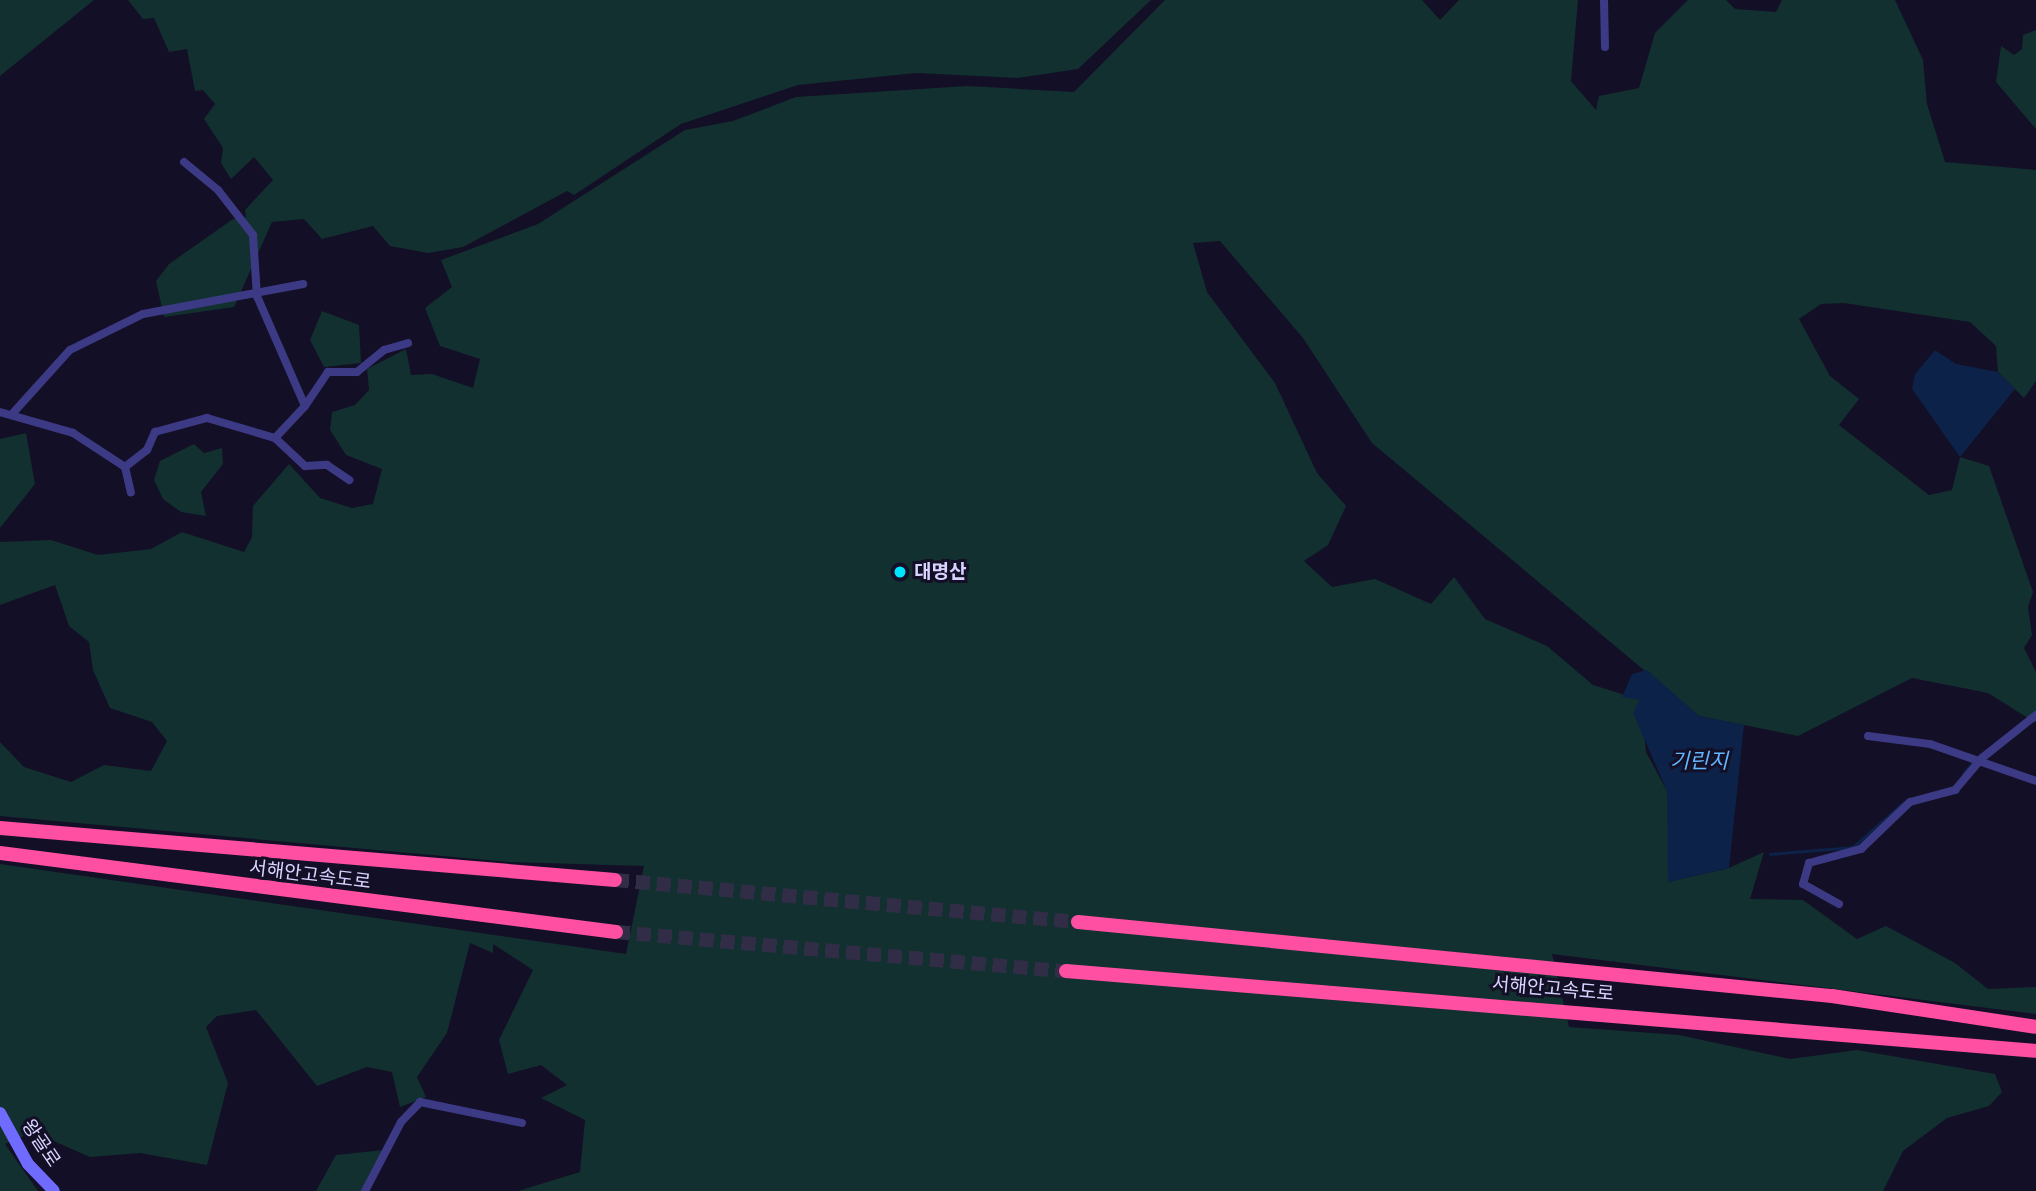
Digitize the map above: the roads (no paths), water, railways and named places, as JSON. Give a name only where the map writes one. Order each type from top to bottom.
[{"type":"highway","name":"서해안고속도로","points":[[0,828],[615,880]]},
{"type":"highway","name":"서해안고속도로","points":[[0,853],[616,932]]},
{"type":"highway","name":"서해안고속도로","points":[[1078,922],[1805,993],[2036,1027]]},
{"type":"highway","name":"서해안고속도로","points":[[1066,971],[2036,1051]]},
{"type":"main road","name":"왕골로","points":[[0,1113],[28,1164],[54,1191]]},
{"type":"street","points":[[1604,0],[1605,47]]},
{"type":"street","points":[[184,162],[218,190],[253,235],[257,296],[305,406]]},
{"type":"street","points":[[13,413],[85,341],[144,314],[257,296],[303,284]]},
{"type":"street","points":[[275,438],[305,406],[328,372],[357,372],[384,350],[408,343]]},
{"type":"street","points":[[0,412],[13,413],[73,433],[125,467],[131,492]]},
{"type":"street","points":[[125,467],[147,450],[155,432],[207,418],[275,438],[305,466],[327,465],[349,480]]},
{"type":"street","points":[[1839,904],[1803,884],[1809,863],[1861,849],[1910,802],[1955,790],[1982,758],[2036,715]]},
{"type":"street","points":[[1868,736],[1982,758],[2036,781]]},
{"type":"street","points":[[365,1191],[408,1112],[420,1102],[522,1123]]},
{"type":"water","points":[[1935,350],[1956,364],[1998,372],[2015,389],[1960,457],[1912,389],[1915,374]]},
{"type":"water","name":"기린지","points":[[1647,670],[1699,716],[1744,725],[1729,868],[1668,882],[1667,791],[1633,713],[1640,700],[1622,697],[1632,674]]},
{"type":"waterway","points":[[1963,774],[1971,764]]},
{"type":"waterway","points":[[1770,854],[1853,847],[1903,803]]},
{"type":"tunnel","points":[[615,880],[1078,922]]},
{"type":"tunnel","points":[[616,932],[1066,971]]},
{"type":"place","name":"대명산","points":[[900,572]]}]
